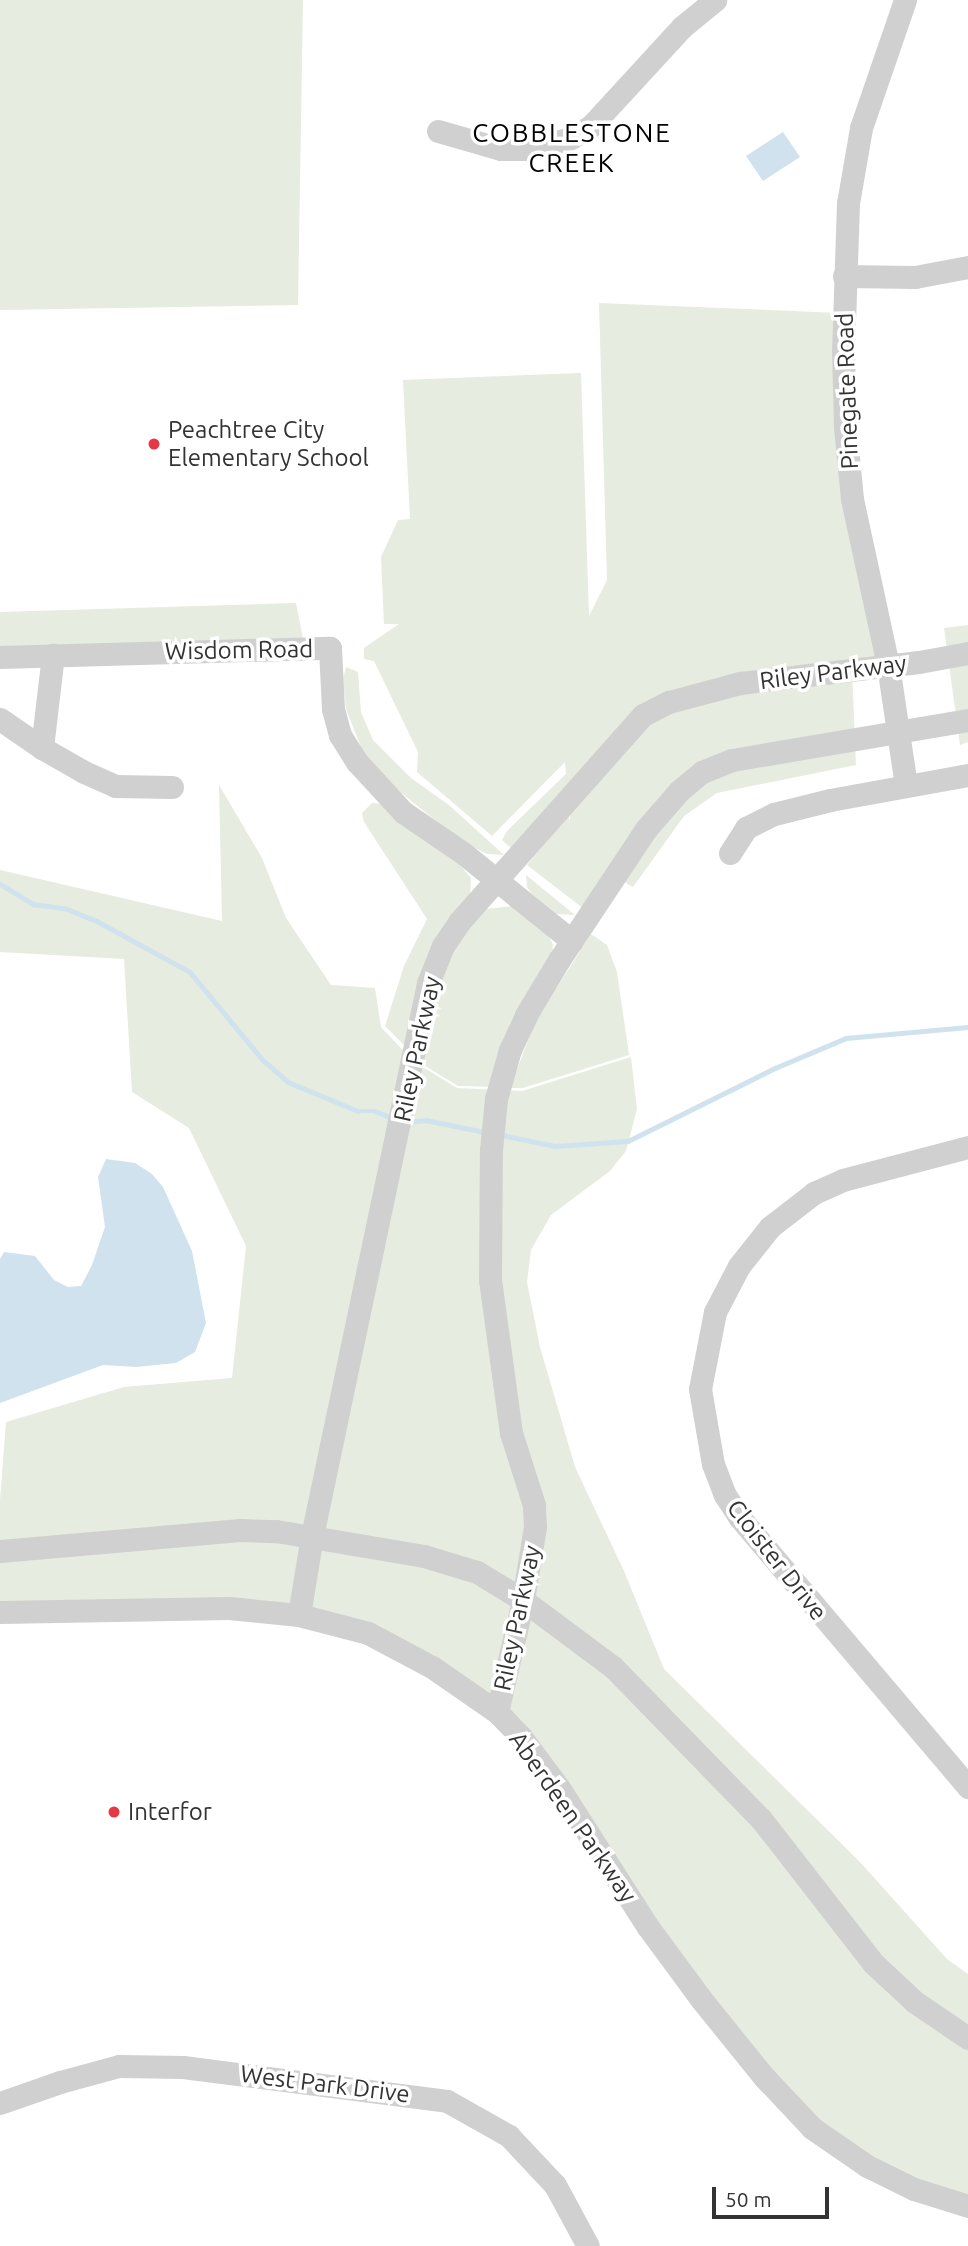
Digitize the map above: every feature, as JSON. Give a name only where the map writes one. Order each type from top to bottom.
[{"type":"street","points":[[438,131],[501,149],[530,149],[571,138],[591,126],[664,45],[715,0]]},
{"type":"street","name":"Pinegate Road","points":[[904,0],[861,128],[848,203],[844,276],[845,427],[852,499],[888,665],[906,786]]},
{"type":"street","points":[[844,276],[915,277],[968,267]]},
{"type":"street","name":"Wisdom Road","points":[[0,657],[330,648],[333,709],[340,735],[357,762],[403,812],[572,941]]},
{"type":"street","name":"Riley Parkway","points":[[299,1615],[312,1536],[428,983],[443,946],[495,880],[643,715],[668,702],[740,683],[968,653]]},
{"type":"street","points":[[42,748],[53,655]]},
{"type":"street","points":[[0,719],[42,748],[115,786],[172,787]]},
{"type":"street","name":"Riley Parkway","points":[[497,1712],[523,1600],[536,1527],[534,1506],[511,1433],[497,1350],[490,1280],[491,1150],[496,1099],[510,1050],[526,1015],[646,830],[679,791],[702,772],[743,757],[968,720]]},
{"type":"street","points":[[730,853],[746,828],[775,814],[968,775]]},
{"type":"street","name":"Cloister Drive","points":[[968,1147],[843,1180],[814,1193],[770,1227],[739,1266],[715,1312],[700,1390],[713,1464],[726,1495],[740,1518],[928,1744],[968,1787]]},
{"type":"street","points":[[0,1550],[240,1530],[312,1536],[424,1556],[477,1572],[523,1600],[613,1667],[761,1819],[873,1963],[915,2002],[968,2038]]},
{"type":"street","name":"Aberdeen Parkway","points":[[0,1612],[229,1608],[299,1615],[368,1633],[432,1667],[497,1712],[521,1737],[559,1788],[648,1927],[701,1999],[764,2077],[812,2128],[876,2170],[914,2189],[968,2206]]},
{"type":"street","name":"West Park Drive","points":[[0,2103],[60,2082],[119,2066],[183,2067],[447,2101],[509,2136],[555,2185],[589,2246]]},
{"type":"shaded area","points":[[0,0],[303,0],[298,305],[0,310]]},
{"type":"shaded area","points":[[599,303],[841,313],[849,475],[888,665],[852,670],[856,765],[717,793],[684,816],[633,887],[605,871],[584,909],[527,865],[568,815],[570,821],[567,790],[512,849],[502,840],[507,831],[566,774],[565,762],[492,836],[417,772],[418,752],[374,661],[364,659],[364,648],[399,624],[384,624],[381,557],[398,520],[410,519],[403,380],[581,373],[589,616],[607,580]]},
{"type":"shaded area","points":[[296,603],[303,639],[0,649],[0,612]]},
{"type":"shaded area","points":[[968,625],[968,742],[960,745],[944,628]]},
{"type":"shaded area","points":[[346,667],[358,672],[361,712],[373,740],[411,778],[449,805],[504,855],[487,854],[461,841],[394,787],[363,752],[346,709],[343,679]]},
{"type":"shaded area","points":[[219,785],[262,858],[286,918],[331,985],[375,988],[381,1027],[413,1061],[457,1088],[522,1091],[631,1057],[637,1109],[626,1151],[610,1171],[551,1215],[531,1250],[527,1282],[540,1347],[575,1467],[624,1571],[664,1669],[860,1862],[947,1959],[968,1974],[968,2203],[914,2189],[780,2094],[497,1712],[432,1667],[299,1615],[0,1613],[0,1500],[6,1422],[124,1387],[232,1378],[246,1246],[189,1128],[132,1092],[124,959],[0,952],[0,870],[222,921]]},
{"type":"shaded area","points":[[372,803],[387,804],[460,865],[471,878],[470,901],[410,1051],[385,1026],[404,966],[427,919],[364,822],[362,813]]},
{"type":"shaded area","points":[[526,875],[575,915],[557,914],[532,894],[527,887]]},
{"type":"shaded area","points":[[514,906],[547,931],[553,945],[551,965],[495,1087],[458,1086],[417,1061],[441,975],[463,936],[485,909]]},
{"type":"shaded area","points":[[591,934],[607,945],[617,972],[629,1055],[523,1088],[510,1088],[535,1022]]},
{"type":"water","points":[[783,132],[800,157],[763,181],[746,156]]},
{"type":"water","points":[[106,1159],[135,1163],[152,1174],[163,1187],[192,1251],[206,1323],[195,1352],[176,1363],[136,1367],[103,1365],[0,1403],[0,1259],[4,1252],[35,1256],[54,1280],[68,1287],[81,1286],[92,1265],[105,1227],[98,1177]]},
{"type":"waterway","points":[[0,884],[33,904],[67,909],[97,921],[190,972],[263,1060],[288,1082],[358,1111],[375,1111],[392,1118]]},
{"type":"waterway","points":[[502,1135],[555,1146],[628,1141],[775,1068],[846,1038],[968,1027]]},
{"type":"waterway","points":[[408,1122],[426,1120],[484,1132]]},
{"type":"place","name":"Peachtree City Elementary School","points":[[154,444]]},
{"type":"place","name":"Interfor","points":[[114,1812]]},
{"type":"district","name":"COBBLESTONE CREEK","points":[[572,148]]}]
